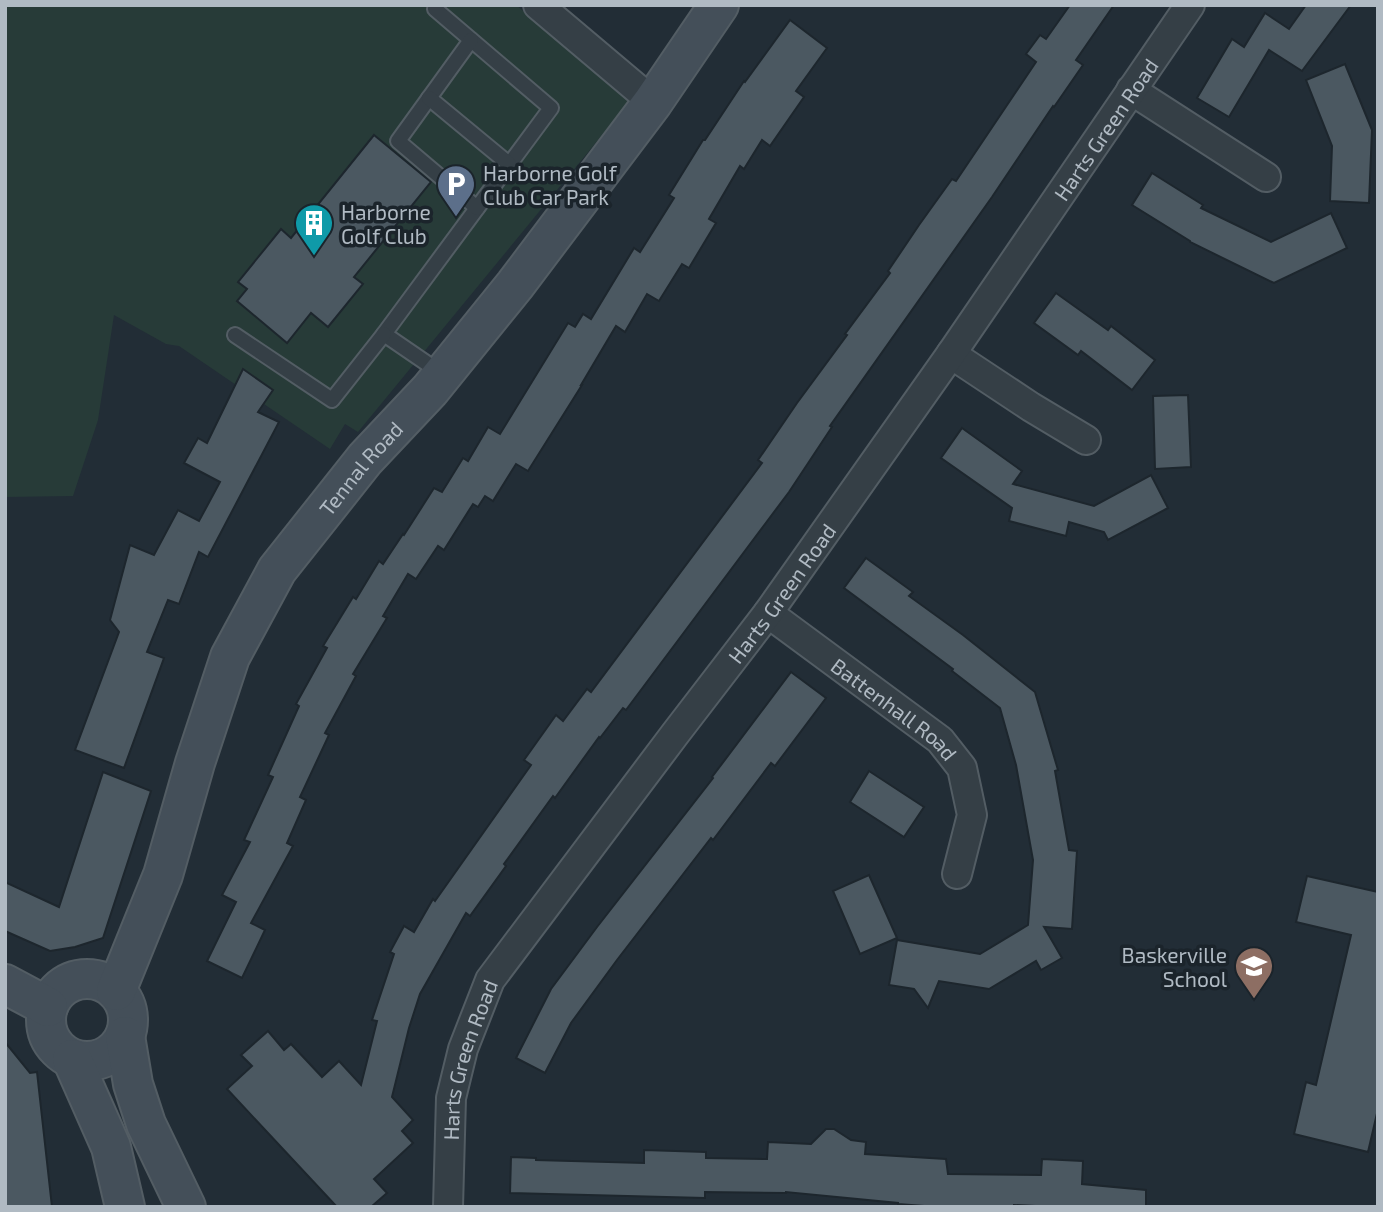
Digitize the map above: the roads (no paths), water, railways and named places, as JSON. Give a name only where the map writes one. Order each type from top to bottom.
[{"type":"street","points":[[538,5],[653,102]]},
{"type":"street","name":"Tennal Road","points":[[116,991],[163,875],[195,763],[230,657],[277,570],[365,459],[430,390],[514,285],[653,102],[719,5]]},
{"type":"street","name":"Harts Green Road","points":[[448,1207],[451,1098],[463,1049],[490,980],[768,613],[951,354],[1190,5]]},
{"type":"street","points":[[1131,90],[1266,177]]},
{"type":"street","points":[[951,354],[1086,440]]},
{"type":"street","name":"Battenhall Road","points":[[768,613],[940,740],[962,768],[972,814],[957,874]]},
{"type":"street","points":[[86,979],[102,982],[116,991],[123,1000],[128,1012],[125,1037],[116,1050],[103,1059],[88,1062],[72,1059],[61,1052],[47,1031],[48,1007],[57,992],[70,983],[86,979]]},
{"type":"street","points":[[5,984],[48,1007]]},
{"type":"street","points":[[125,1037],[133,1084],[146,1124],[186,1207]]},
{"type":"street","points":[[72,1059],[111,1147],[125,1207]]},
{"type":"lane","points":[[235,335],[332,400],[551,108],[435,9]]},
{"type":"lane","points":[[471,40],[398,141],[477,208]]},
{"type":"lane","points":[[429,98],[509,164]]},
{"type":"lane","points":[[384,334],[443,373]]},
{"type":"place","name":"Harborne Golf Club Car Park","points":[[456,218]]},
{"type":"place","name":"Harborne Golf Club","points":[[314,257]]},
{"type":"place","name":"Baskerville School","points":[[1254,1000]]}]
